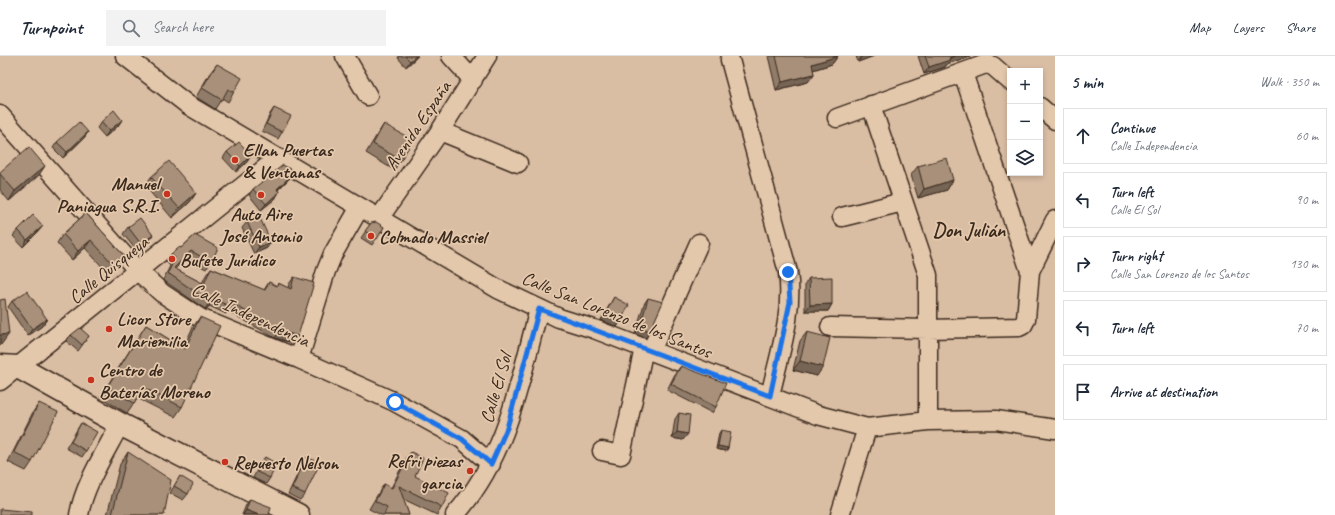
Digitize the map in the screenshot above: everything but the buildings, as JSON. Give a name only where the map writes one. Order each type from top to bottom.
[{"type":"main road","points":[[9,367],[298,515]]},
{"type":"street","name":"Calle San Lorenzo de los Santos","points":[[125,56],[188,105],[360,207],[380,217],[498,289],[539,309],[818,415],[867,428],[928,422],[996,420],[1055,429]]},
{"type":"street","points":[[345,56],[368,96]]},
{"type":"street","points":[[450,56],[472,80]]},
{"type":"street","name":"Avenida España","points":[[380,217],[440,131],[487,56]]},
{"type":"street","points":[[730,60],[788,272],[790,289],[789,311],[770,396]]},
{"type":"street","points":[[837,118],[986,64],[993,66],[1007,78]]},
{"type":"street","points":[[962,72],[1030,271]]},
{"type":"street","points":[[871,105],[928,275],[928,422]]},
{"type":"street","points":[[1043,110],[1055,120]]},
{"type":"street","name":"Calle Independencia","points":[[0,115],[138,271],[162,293],[200,318],[299,359],[395,402],[462,439],[491,464]]},
{"type":"street","points":[[440,131],[518,162]]},
{"type":"street","name":"Calle Quisqueya","points":[[0,381],[9,367],[138,271],[278,158]]},
{"type":"street","points":[[842,217],[903,202]]},
{"type":"street","points":[[299,359],[326,271],[333,254],[360,207]]},
{"type":"street","points":[[830,327],[928,328],[1019,327],[1024,325],[1026,319],[1030,271],[1055,220]]},
{"type":"street","points":[[602,451],[621,455],[648,350],[699,243]]},
{"type":"street","name":"Calle El Sol","points":[[455,515],[475,489],[491,464],[507,428],[539,309]]},
{"type":"street","points":[[79,515],[80,507],[92,479],[120,424]]},
{"type":"street","points":[[840,515],[867,428]]},
{"type":"place","name":"Ellan Puertas & Ventanas","points":[[235,160]]},
{"type":"place","name":"Manuel Paniagua S.R.I.","points":[[167,194]]},
{"type":"place","name":"Auto Aire José Antonio","points":[[261,195]]},
{"type":"place","name":"Colmado Massiel","points":[[371,236]]},
{"type":"place","name":"Bufete Jurídico","points":[[172,259]]},
{"type":"place","name":"Licor Store Mariemilia","points":[[109,329]]},
{"type":"place","name":"Centro de Baterías Moreno","points":[[91,380]]},
{"type":"place","name":"Repuesto Nelson","points":[[225,462]]},
{"type":"place","name":"Refri piezas garcia","points":[[470,471]]},
{"type":"district","name":"Don Julián","points":[[969,230]]},
{"type":"route","points":[[395,402],[462,439],[491,464],[507,428],[539,309],[770,396],[789,311],[790,289],[788,272]]}]
